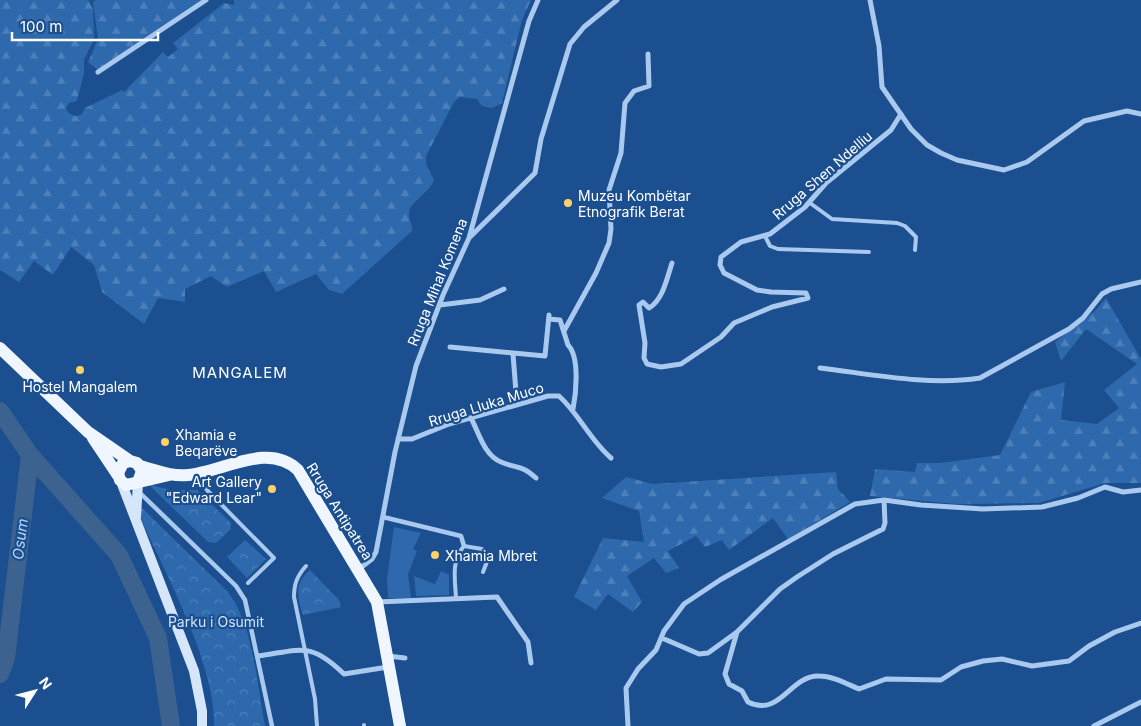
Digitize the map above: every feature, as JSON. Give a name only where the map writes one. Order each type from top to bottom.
[{"type":"main road","name":"Rruga Antipatrea","points":[[0,348],[88,432],[135,463],[169,475],[198,474],[263,457],[277,458],[289,462],[306,479],[377,602],[400,726]]},
{"type":"main road","points":[[88,432],[119,477],[126,484],[138,490]]},
{"type":"main road","points":[[119,477],[120,466],[135,463],[142,471],[135,522],[194,671],[202,712],[202,726]]},
{"type":"main road","points":[[138,490],[169,475]]},
{"type":"street","points":[[98,72],[206,0]]},
{"type":"street","name":"Rruga Mihal Komena","points":[[359,569],[372,559],[376,552],[398,439],[416,366],[469,238],[529,21],[538,0]]},
{"type":"street","points":[[469,238],[535,173],[541,139],[570,44],[584,27],[617,0]]},
{"type":"street","points":[[870,0],[880,46],[882,87],[901,114],[927,145],[957,160],[1004,170],[1027,162],[1084,121],[1112,112],[1126,111],[1141,114]]},
{"type":"street","points":[[564,330],[596,273],[609,243],[611,229],[609,190],[621,153],[625,106],[634,92],[649,86],[648,54]]},
{"type":"street","name":"Rruga Shen Ndelliu","points":[[672,263],[665,285],[656,303],[649,308],[643,302],[639,305],[645,343],[644,358],[647,364],[661,367],[681,364],[721,337],[734,323],[772,307],[808,298],[806,293],[757,290],[728,276],[721,269],[721,257],[729,249],[742,242],[765,236],[776,230],[810,202],[826,183],[891,130],[901,114]]},
{"type":"street","points":[[820,368],[914,378],[966,380],[980,378],[1070,329],[1083,318],[1102,294],[1111,289],[1141,282]]},
{"type":"street","points":[[440,305],[480,300],[504,289]]},
{"type":"street","points":[[450,348],[476,348],[513,354],[545,356],[549,317],[560,320],[575,366],[573,409]]},
{"type":"street","points":[[513,354],[517,405]]},
{"type":"street","name":"Rruga Lluka Muco","points":[[398,439],[412,439],[471,418],[548,396],[559,396],[573,409],[594,440],[611,458]]},
{"type":"street","points":[[471,418],[484,447],[492,457],[502,463],[525,468],[536,478]]},
{"type":"street","points":[[628,726],[626,688],[634,673],[656,650],[664,631],[680,610],[693,598],[805,530],[855,504],[884,500],[922,505],[983,509],[1042,507],[1078,498],[1105,487],[1123,492],[1141,490]]},
{"type":"street","points":[[138,490],[242,594],[248,609],[272,726]]},
{"type":"street","points":[[662,638],[704,654],[714,649],[737,632],[780,589],[833,554],[883,529],[885,524],[884,500]]},
{"type":"street","points":[[383,517],[461,536],[464,546]]},
{"type":"street","points":[[377,602],[497,597],[528,642],[531,663]]},
{"type":"street","points":[[737,632],[725,674],[729,684],[742,691],[748,702],[764,706],[775,703],[796,684],[817,676],[830,678],[859,689],[886,679],[941,680],[961,667],[983,661],[1002,659],[1032,666],[1069,661],[1089,646],[1116,632],[1141,623]]},
{"type":"street","points":[[258,656],[305,649],[326,658],[344,674],[405,658]]},
{"type":"street","points":[[1094,726],[1141,702]]},
{"type":"lane","points":[[810,202],[832,218],[902,224],[916,238],[915,250]]},
{"type":"lane","points":[[765,236],[770,246],[778,249],[869,252]]},
{"type":"lane","points":[[198,474],[207,490],[274,558],[248,583]]},
{"type":"lane","points":[[456,598],[455,563],[458,552],[464,546],[482,549],[488,559],[483,572]]},
{"type":"lane","points":[[306,566],[294,584],[294,598],[315,699],[317,726]]},
{"type":"green space","points":[[0,0],[88,0],[93,9],[94,40],[84,59],[84,73],[77,101],[69,103],[66,108],[70,114],[77,116],[82,114],[85,108],[122,90],[124,92],[163,52],[168,57],[178,49],[173,43],[224,3],[234,5],[234,0],[531,0],[522,20],[502,103],[492,108],[482,106],[477,99],[460,97],[454,102],[426,156],[426,164],[434,180],[429,189],[410,208],[409,215],[412,231],[342,294],[329,290],[316,274],[276,292],[264,271],[227,287],[211,276],[185,289],[185,302],[158,298],[144,324],[102,292],[94,265],[71,247],[53,275],[34,261],[19,282],[0,270]]},
{"type":"green space","points":[[96,0],[201,0],[98,70],[88,62],[98,39],[93,2]]},
{"type":"green space","points":[[1106,298],[1141,359],[1141,483],[1105,483],[1039,503],[956,504],[870,496],[875,469],[915,472],[917,463],[940,463],[1000,455],[1031,392],[1065,382],[1061,420],[1097,424],[1119,408],[1104,390],[1137,364],[1086,329],[1061,361],[1055,342],[1096,310]]},
{"type":"green space","points":[[836,472],[838,489],[850,502],[788,539],[773,518],[729,550],[722,540],[705,547],[696,536],[668,551],[679,568],[666,573],[654,558],[627,576],[642,602],[633,612],[608,594],[596,610],[574,597],[603,538],[644,542],[639,511],[602,498],[626,477],[653,484]]},
{"type":"green space","points":[[148,484],[170,490],[197,490],[231,523],[231,529],[216,543],[208,542]]},
{"type":"green space","name":"Parku i Osumit","points":[[141,507],[227,591],[236,604],[243,619],[253,655],[265,726],[214,726],[207,675],[198,647],[175,591],[139,515]]},
{"type":"green space","points":[[394,527],[421,533],[413,549],[417,551],[408,574],[411,598],[388,598],[387,579]]},
{"type":"green space","points":[[245,540],[266,559],[247,578],[227,557]]},
{"type":"green space","points":[[310,570],[339,600],[341,607],[303,615],[298,591],[301,580]]},
{"type":"green space","points":[[441,571],[449,575],[449,595],[416,596],[414,576],[435,584]]},
{"type":"waterway","name":"Osum","points":[[0,411],[30,455],[6,658],[0,674]]},
{"type":"waterway","points":[[30,455],[119,555],[158,638],[171,726]]},
{"type":"place","name":"Muzeu Kombëtar Etnografik Berat","points":[[568,203]]},
{"type":"place","name":"Hostel Mangalem","points":[[80,370]]},
{"type":"place","name":"Xhamia e Beqarëve","points":[[165,442]]},
{"type":"place","name":"Art Gallery \"Edward Lear\"","points":[[272,489]]},
{"type":"place","name":"Xhamia Mbret","points":[[435,555]]},
{"type":"district","name":"MANGALEM","points":[[240,372]]}]
